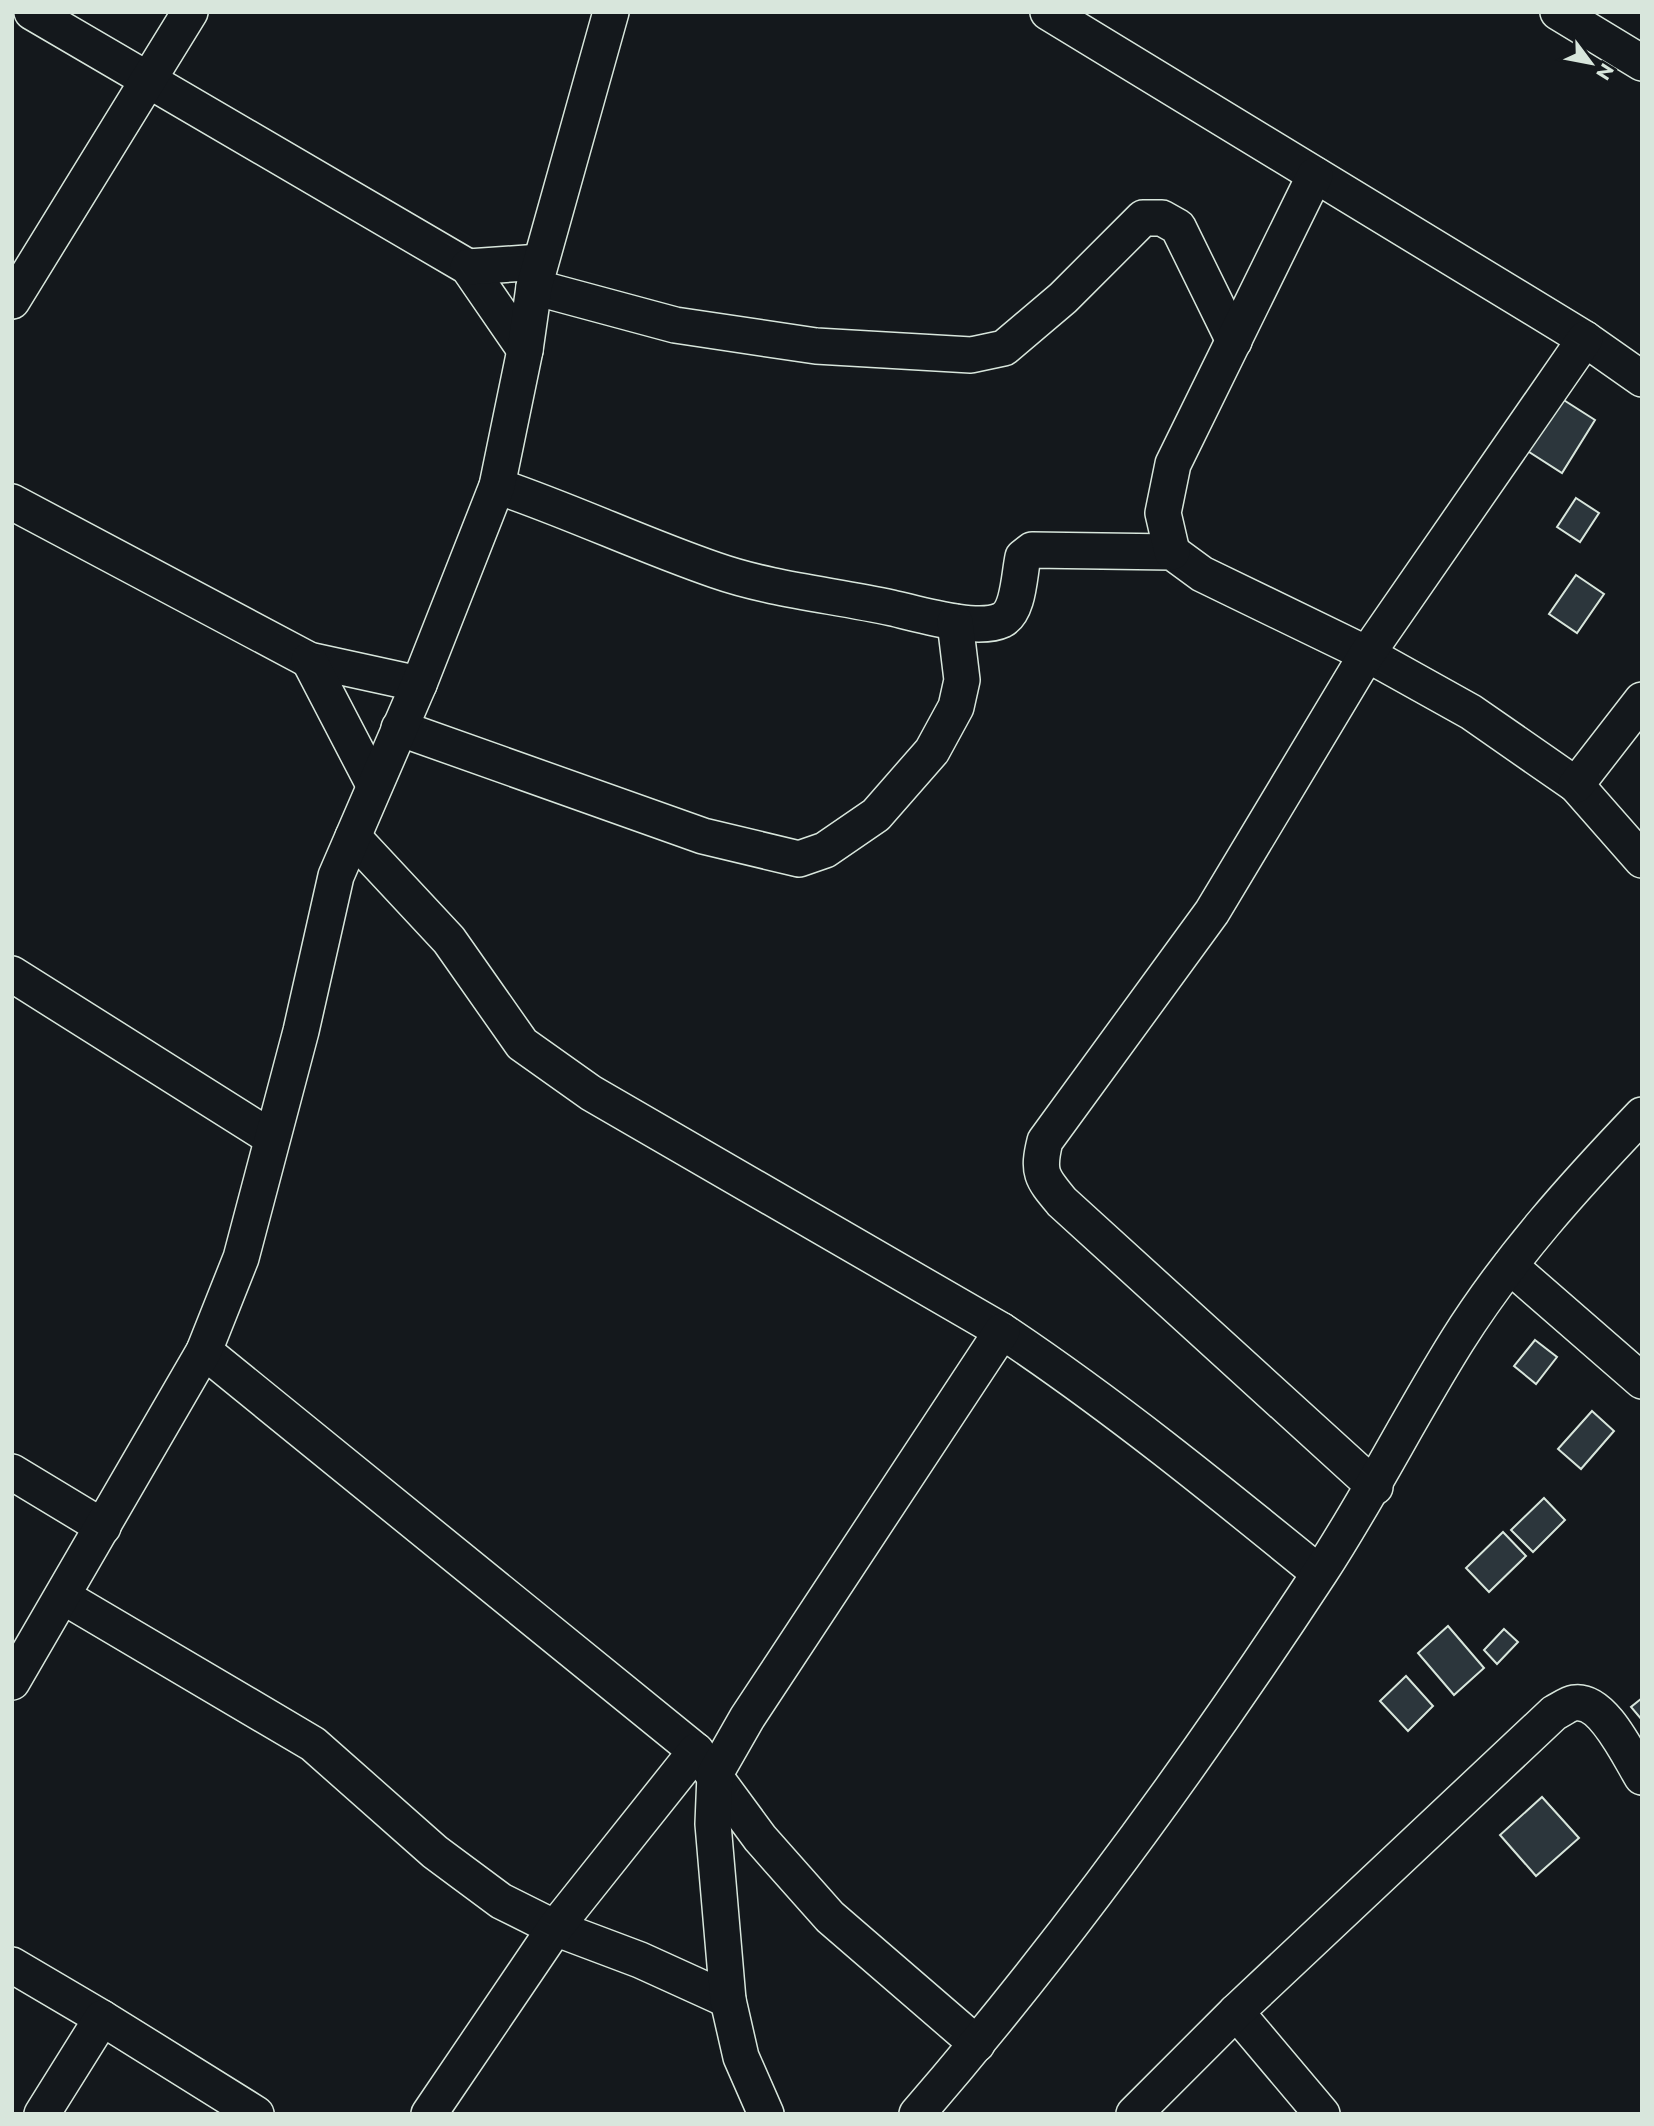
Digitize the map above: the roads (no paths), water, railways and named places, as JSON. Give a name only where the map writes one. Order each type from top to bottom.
[{"type":"street","points":[[32,12],[468,267],[537,275],[688,327],[816,346],[971,355],[1004,348],[1063,298],[1143,218],[1162,218],[1178,227],[1234,341]]},
{"type":"street","points":[[12,301],[190,12]]},
{"type":"street","points":[[12,1682],[64,1597],[204,1350],[241,1258],[336,876],[419,684],[497,486],[525,350],[537,275],[611,12]]},
{"type":"street","points":[[1048,12],[1585,339],[1637,366]]},
{"type":"street","points":[[1558,12],[1642,63]]},
{"type":"street","points":[[1172,552],[1163,513],[1173,464],[1315,175]]},
{"type":"street","points":[[468,267],[525,350]]},
{"type":"street","points":[[1375,1487],[1062,1202],[1047,1183],[1039,1164],[1045,1141],[1212,912],[1367,654],[1585,339]]},
{"type":"street","points":[[497,486],[716,571],[778,587],[845,598],[955,622],[994,623],[1004,619],[1013,609],[1023,557],[1032,550],[1172,552],[1202,574],[1367,654],[1471,712],[1576,785],[1642,860]]},
{"type":"street","points":[[12,502],[309,660],[419,684]]},
{"type":"street","points":[[400,728],[703,836],[799,859],[825,850],[876,815],[932,751],[957,707],[962,680],[955,622]]},
{"type":"street","points":[[309,660],[374,785]]},
{"type":"street","points":[[1576,785],[1642,700]]},
{"type":"street","points":[[353,837],[449,940],[522,1044],[591,1093],[1002,1331],[1051,1364],[1200,1476],[1319,1573]]},
{"type":"street","points":[[12,974],[272,1138]]},
{"type":"street","points":[[917,2114],[977,2044],[1112,1875],[1319,1573],[1375,1487],[1457,1340],[1510,1266],[1581,1178],[1642,1115]]},
{"type":"street","points":[[1510,1266],[1642,1381]]},
{"type":"street","points":[[429,2114],[555,1928],[747,1718],[1002,1331]]},
{"type":"street","points":[[204,1350],[705,1763],[760,1838],[830,1917],[977,2044]]},
{"type":"street","points":[[12,1472],[103,1527]]},
{"type":"street","points":[[64,1597],[313,1744],[435,1852],[501,1901],[555,1928],[728,2000]]},
{"type":"street","points":[[1135,2114],[1236,2012],[1554,1713],[1575,1703],[1591,1706],[1603,1714],[1642,1777]]},
{"type":"street","points":[[705,1763],[728,2000],[741,2057],[766,2114]]},
{"type":"street","points":[[12,1965],[256,2114]]},
{"type":"street","points":[[1236,2012],[1322,2114]]},
{"type":"street","points":[[43,2114],[102,2018]]}]
